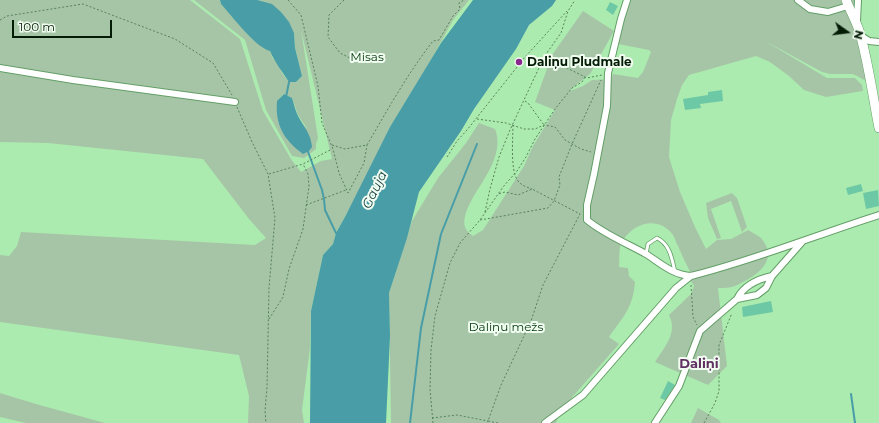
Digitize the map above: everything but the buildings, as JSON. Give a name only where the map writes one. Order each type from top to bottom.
[{"type":"street","points":[[628,0],[621,19],[608,72],[607,106],[587,205],[587,220],[596,227],[646,254],[675,272],[685,276],[691,276],[802,242],[834,229],[879,216]]},
{"type":"street","points":[[798,0],[810,9],[828,12],[847,3],[861,36],[872,84],[879,126]]},
{"type":"street","points":[[856,22],[858,0]]},
{"type":"street","points":[[861,36],[869,41],[879,42]]},
{"type":"street","points":[[0,68],[80,81],[235,102]]},
{"type":"street","points":[[738,299],[757,295],[766,288],[772,276],[802,242]]},
{"type":"street","points":[[545,423],[583,395],[676,288],[691,276]]},
{"type":"street","points":[[654,423],[679,386],[700,331],[738,299],[741,292],[753,282],[772,276]]},
{"type":"lane","points":[[646,254],[648,244],[657,238],[664,241],[670,251],[675,272]]},
{"type":"path","points":[[288,0],[301,15],[318,86],[322,123],[333,149],[339,173],[346,190]]},
{"type":"path","points":[[344,0],[329,15],[328,37],[340,53],[358,62]]},
{"type":"path","points":[[306,205],[346,190],[348,193],[364,163],[367,145],[390,105],[416,64],[433,41],[438,40],[453,16],[460,9],[459,3],[464,0]]},
{"type":"path","points":[[447,157],[457,141],[525,57],[568,11],[575,0]]},
{"type":"path","points":[[0,20],[7,16],[83,4],[175,39],[213,63],[230,91],[252,142],[268,174],[275,218],[269,288],[266,423]]},
{"type":"path","points":[[485,213],[499,157],[544,57],[560,33],[568,11]]},
{"type":"path","points":[[480,220],[548,208],[554,201],[560,185],[560,177],[572,144],[603,74],[587,78],[544,57]]},
{"type":"path","points":[[433,423],[430,381],[431,350],[436,316],[450,263],[460,243],[480,220],[526,157],[535,139],[555,109],[572,88],[582,82],[585,77]]},
{"type":"path","points":[[524,100],[528,103],[544,125]]},
{"type":"path","points":[[476,119],[506,123],[524,129],[535,129],[544,125],[555,127],[565,140],[581,149],[598,154]]},
{"type":"path","points":[[488,422],[501,385],[531,320],[543,285],[580,214],[540,192],[523,186],[518,181],[514,174],[513,125]]},
{"type":"path","points":[[331,145],[345,149],[367,145]]},
{"type":"path","points":[[268,174],[303,164],[333,149]]},
{"type":"path","points":[[268,319],[283,297],[289,269],[303,229],[309,186],[308,174],[303,164]]},
{"type":"path","points":[[498,194],[505,192],[518,195],[532,189]]},
{"type":"path","points":[[691,276],[693,317],[700,331]]},
{"type":"path","points":[[704,423],[716,403],[719,391],[719,345],[732,312]]},
{"type":"path","points":[[432,418],[457,415],[498,423]]},
{"type":"green space","name":"Misas","points":[[0,0],[190,0],[240,39],[263,111],[291,159],[301,172],[321,161],[332,159],[301,30],[318,138],[316,149],[304,158],[292,156],[266,110],[245,40],[194,0],[220,0],[221,4],[247,32],[270,51],[273,59],[277,62],[282,73],[289,82],[296,82],[302,76],[295,48],[294,33],[257,0],[469,0],[453,20],[336,233],[333,244],[323,255],[311,311],[310,348],[302,410],[304,423],[248,423],[249,396],[239,355],[0,322],[0,255],[9,256],[17,246],[21,232],[255,245],[266,238],[249,219],[203,159],[48,143],[0,142]],"holes":[[[283,94],[292,98],[298,115],[308,130],[280,98]]]},
{"type":"green space","name":"Daliņu mežs","points":[[631,0],[858,0],[856,22],[872,84],[853,74],[830,74],[822,72],[765,41],[827,78],[855,78],[862,85],[863,91],[826,97],[804,90],[789,76],[770,62],[756,56],[689,75],[682,85],[671,120],[669,157],[680,192],[706,249],[717,240],[731,239],[748,230],[761,238],[768,253],[764,266],[752,277],[733,287],[718,288],[727,366],[708,385],[655,362],[671,334],[672,328],[669,315],[691,294],[694,286],[688,276],[691,274],[673,235],[660,225],[653,223],[646,224],[632,230],[622,242],[620,248],[619,267],[628,268],[629,276],[635,282],[630,306],[609,337],[619,344],[560,411],[556,423],[391,423],[389,293],[412,221],[438,178],[466,143],[479,123],[495,129],[497,142],[495,156],[490,169],[469,205],[465,217],[465,227],[473,236],[483,230],[524,166],[533,146],[555,110],[535,102],[552,55],[583,11],[614,31],[590,74],[570,91],[583,86],[592,80],[611,79],[613,74],[638,78],[643,72],[651,52],[649,50],[618,44],[624,18]]},
{"type":"green space","points":[[732,193],[737,198],[747,227],[742,232],[731,201],[711,209],[721,238],[717,239],[708,218],[706,203]]},
{"type":"green space","points":[[0,393],[105,423],[26,423],[0,417]]},
{"type":"green space","points":[[698,408],[719,420],[721,423],[691,423]]},
{"type":"water","points":[[220,0],[257,0],[272,4],[281,12],[289,22],[294,33],[295,48],[302,76],[296,82],[289,82],[270,51],[251,38],[221,4]]},
{"type":"water","name":"Gauja","points":[[473,0],[556,0],[552,6],[529,25],[516,49],[419,192],[407,238],[389,293],[390,336],[386,423],[310,423],[311,311],[323,255],[333,244],[336,233],[390,127],[441,43]]},
{"type":"water","points":[[284,94],[292,98],[297,114],[310,138],[312,147],[309,151],[303,154],[296,149],[286,137],[279,125],[277,101]]},
{"type":"waterway","points":[[286,97],[289,82]]},
{"type":"waterway","points":[[410,423],[421,328],[441,234],[477,144]]},
{"type":"waterway","points":[[307,149],[322,190],[325,210],[336,233]]},
{"type":"waterway","points":[[851,394],[855,423]]},
{"type":"place","name":"Daliņu Pludmale","points":[[519,62]]},
{"type":"district","name":"Daliņi","points":[[699,364]]}]
